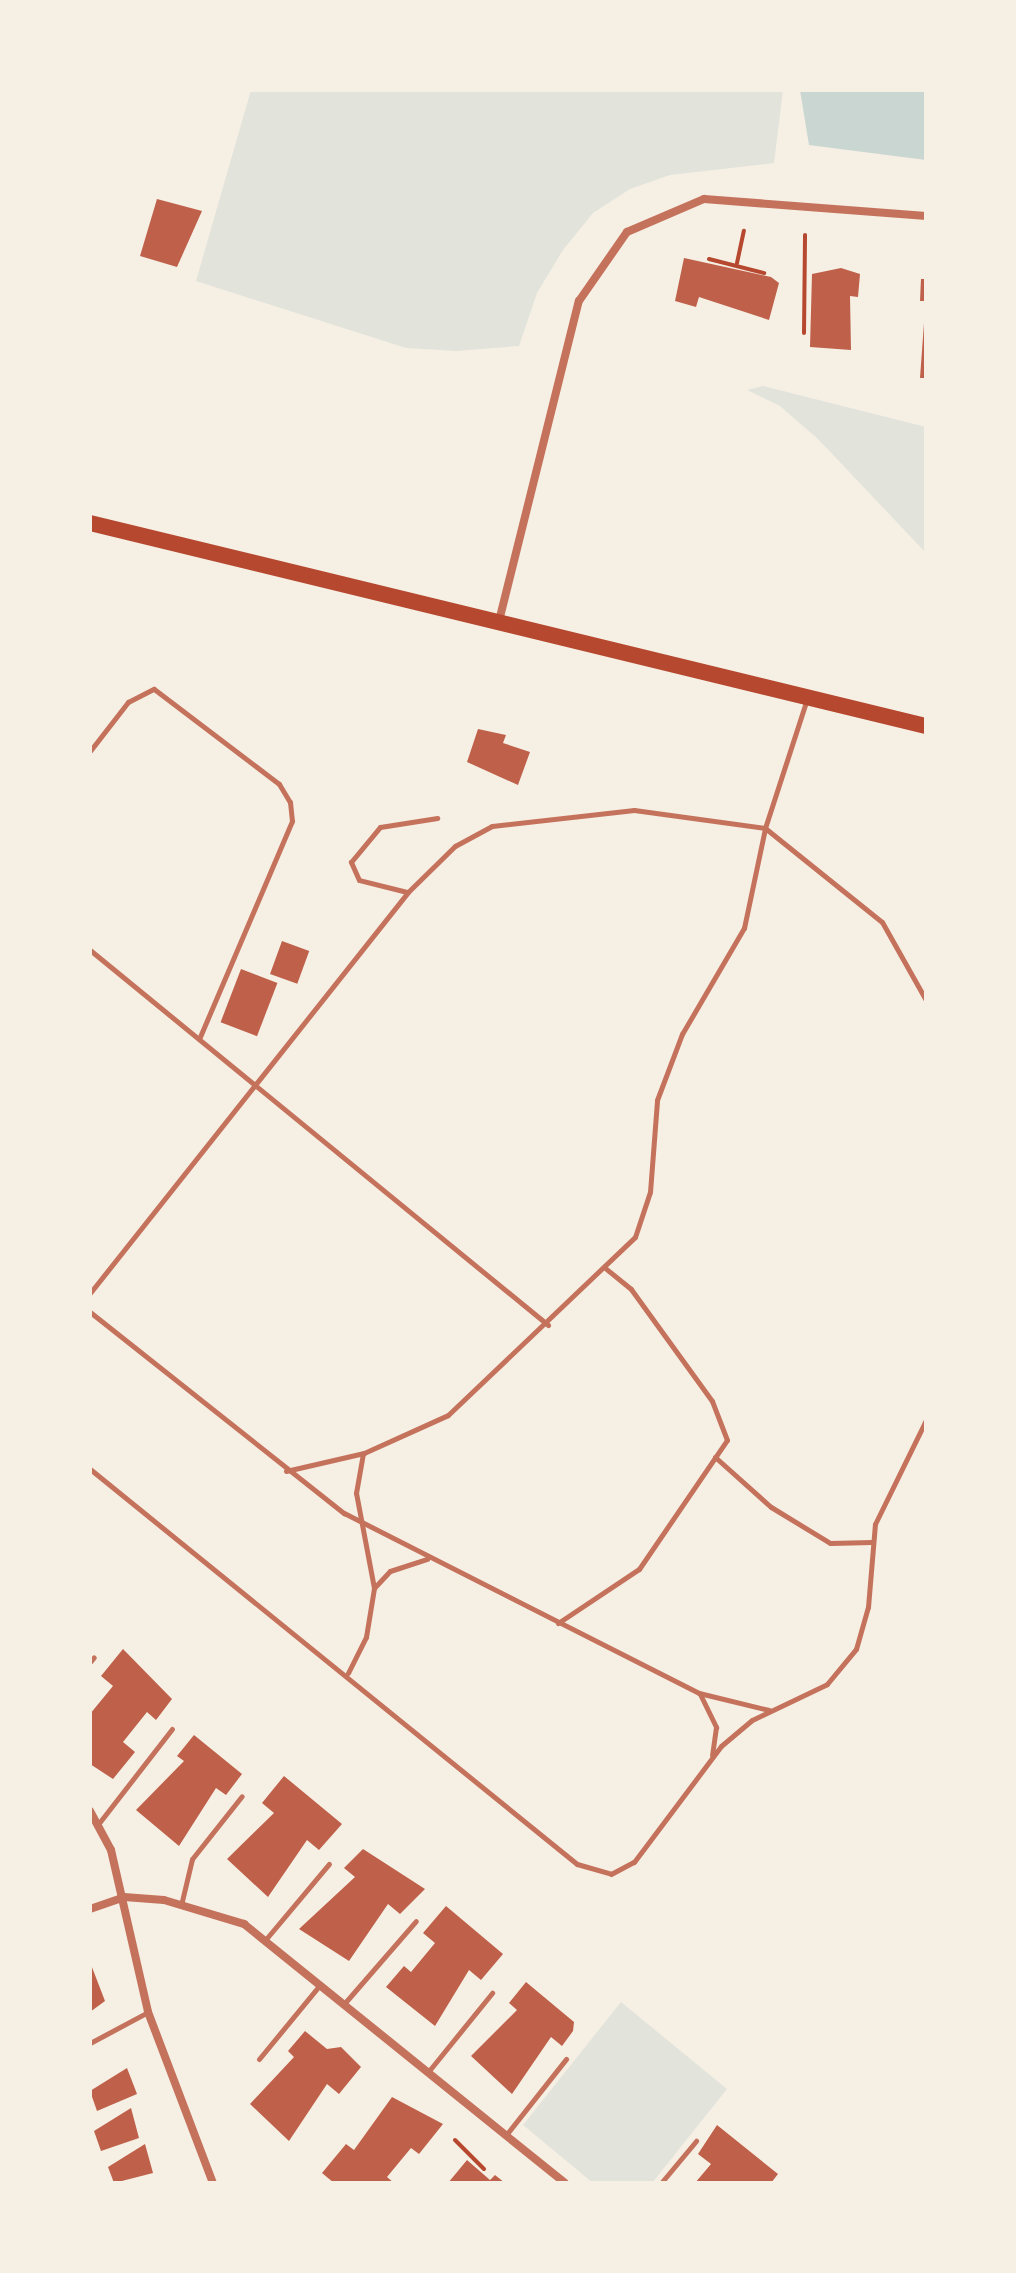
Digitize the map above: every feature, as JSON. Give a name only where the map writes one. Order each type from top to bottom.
[{"type":"main road","points":[[90,523],[926,726]]},
{"type":"street","points":[[499,621],[579,301],[627,232],[704,199],[926,216]]},
{"type":"street","points":[[90,1811],[99,1823],[124,1897],[148,2012],[213,2183]]},
{"type":"street","points":[[90,1909],[124,1897],[182,1901],[266,1939],[343,2006],[565,2183]]},
{"type":"lane","points":[[90,751],[128,702],[154,689],[279,784],[290,802],[292,821],[199,1039]]},
{"type":"lane","points":[[286,1471],[364,1453],[448,1415],[606,1269],[643,1217],[660,1090],[682,1034],[744,928],[765,828],[808,697]]},
{"type":"lane","points":[[90,1293],[408,892],[455,846],[510,821],[634,810],[765,828],[882,922],[926,1000]]},
{"type":"lane","points":[[408,892],[378,890],[359,880],[351,862],[380,827],[437,818]]},
{"type":"lane","points":[[90,950],[548,1325]]},
{"type":"lane","points":[[558,1623],[639,1569],[727,1440],[712,1401],[631,1289],[606,1269]]},
{"type":"lane","points":[[90,1312],[286,1471],[364,1524],[427,1559],[699,1693],[772,1710]]},
{"type":"lane","points":[[90,1469],[308,1650],[348,1673],[600,1875],[634,1862],[712,1756],[772,1710],[827,1684],[856,1649],[868,1607],[872,1542],[926,1420]]},
{"type":"lane","points":[[348,1673],[366,1637],[374,1588],[356,1493],[364,1453]]},
{"type":"lane","points":[[715,1457],[771,1507],[830,1543],[872,1542]]},
{"type":"lane","points":[[374,1588],[390,1571],[427,1559]]},
{"type":"lane","points":[[699,1693],[716,1727],[712,1756]]},
{"type":"lane","points":[[99,1823],[172,1729]]},
{"type":"lane","points":[[182,1901],[192,1859],[242,1796]]},
{"type":"lane","points":[[266,1939],[329,1864]]},
{"type":"lane","points":[[343,2006],[416,1921]]},
{"type":"lane","points":[[259,2059],[319,1986]]},
{"type":"lane","points":[[427,2073],[492,1993]]},
{"type":"lane","points":[[90,2043],[148,2012]]},
{"type":"lane","points":[[506,2135],[566,2059]]},
{"type":"lane","points":[[661,2183],[696,2141]]},
{"type":"path","points":[[737,263],[744,231]]},
{"type":"path","points":[[804,333],[805,235]]},
{"type":"path","points":[[709,259],[737,263],[764,273]]},
{"type":"path","points":[[455,2140],[484,2169]]},
{"type":"path","points":[[510,2183],[519,2183]]},
{"type":"shaded area","points":[[251,90],[783,90],[774,163],[670,175],[630,189],[593,213],[563,250],[537,293],[519,346],[456,351],[406,348],[196,281]]},
{"type":"shaded area","points":[[800,90],[926,90],[926,160],[809,145]]},
{"type":"shaded area","points":[[763,386],[926,427],[926,553],[818,439],[780,406],[747,390]]},
{"type":"shaded area","points":[[621,2002],[727,2089],[652,2183],[593,2183],[523,2125]]},
{"type":"building","points":[[157,199],[202,211],[177,267],[140,256]]},
{"type":"building","points":[[684,258],[771,277],[779,283],[769,320],[699,297],[696,307],[675,301]]},
{"type":"building","points":[[841,268],[860,274],[858,297],[850,296],[851,350],[810,347],[812,274]]},
{"type":"building","points":[[921,279],[926,279],[926,301],[920,301]]},
{"type":"building","points":[[924,323],[926,378],[920,378]]},
{"type":"building","points":[[478,729],[506,735],[503,743],[530,752],[518,785],[467,762]]},
{"type":"building","points":[[282,941],[309,951],[297,984],[270,974]]},
{"type":"building","points":[[241,969],[277,983],[257,1036],[221,1022]]},
{"type":"building","points":[[123,1649],[172,1699],[156,1720],[147,1712],[123,1742],[135,1752],[113,1779],[90,1764],[90,1714],[113,1686],[101,1676]]},
{"type":"building","points":[[194,1735],[242,1774],[226,1795],[216,1788],[179,1846],[136,1810],[184,1761],[177,1756]]},
{"type":"building","points":[[284,1776],[342,1824],[319,1850],[307,1840],[268,1897],[227,1859],[274,1813],[262,1803]]},
{"type":"building","points":[[363,1849],[425,1889],[400,1914],[388,1904],[349,1961],[299,1929],[355,1877],[344,1868]]},
{"type":"building","points":[[446,1906],[503,1954],[481,1980],[469,1970],[435,2026],[386,1987],[404,1966],[411,1972],[435,1943],[423,1933]]},
{"type":"building","points":[[90,1962],[105,2001],[90,2012]]},
{"type":"building","points":[[526,1982],[574,2022],[573,2031],[562,2046],[551,2037],[512,2094],[471,2056],[517,2010],[509,2003]]},
{"type":"building","points":[[305,2031],[327,2049],[341,2047],[361,2067],[339,2094],[327,2084],[289,2141],[250,2104],[294,2057],[288,2051]]},
{"type":"building","points":[[127,2068],[137,2094],[97,2111],[90,2091]]},
{"type":"building","points":[[392,2097],[443,2124],[419,2154],[411,2148],[387,2177],[394,2183],[334,2183],[322,2173],[346,2144],[354,2150]]},
{"type":"building","points":[[131,2108],[139,2138],[101,2151],[94,2131]]},
{"type":"building","points":[[717,2125],[778,2174],[771,2183],[695,2183],[711,2164],[698,2154]]},
{"type":"building","points":[[145,2144],[153,2173],[114,2183],[108,2167]]},
{"type":"building","points":[[467,2160],[490,2180],[495,2175],[505,2183],[448,2183]]}]
